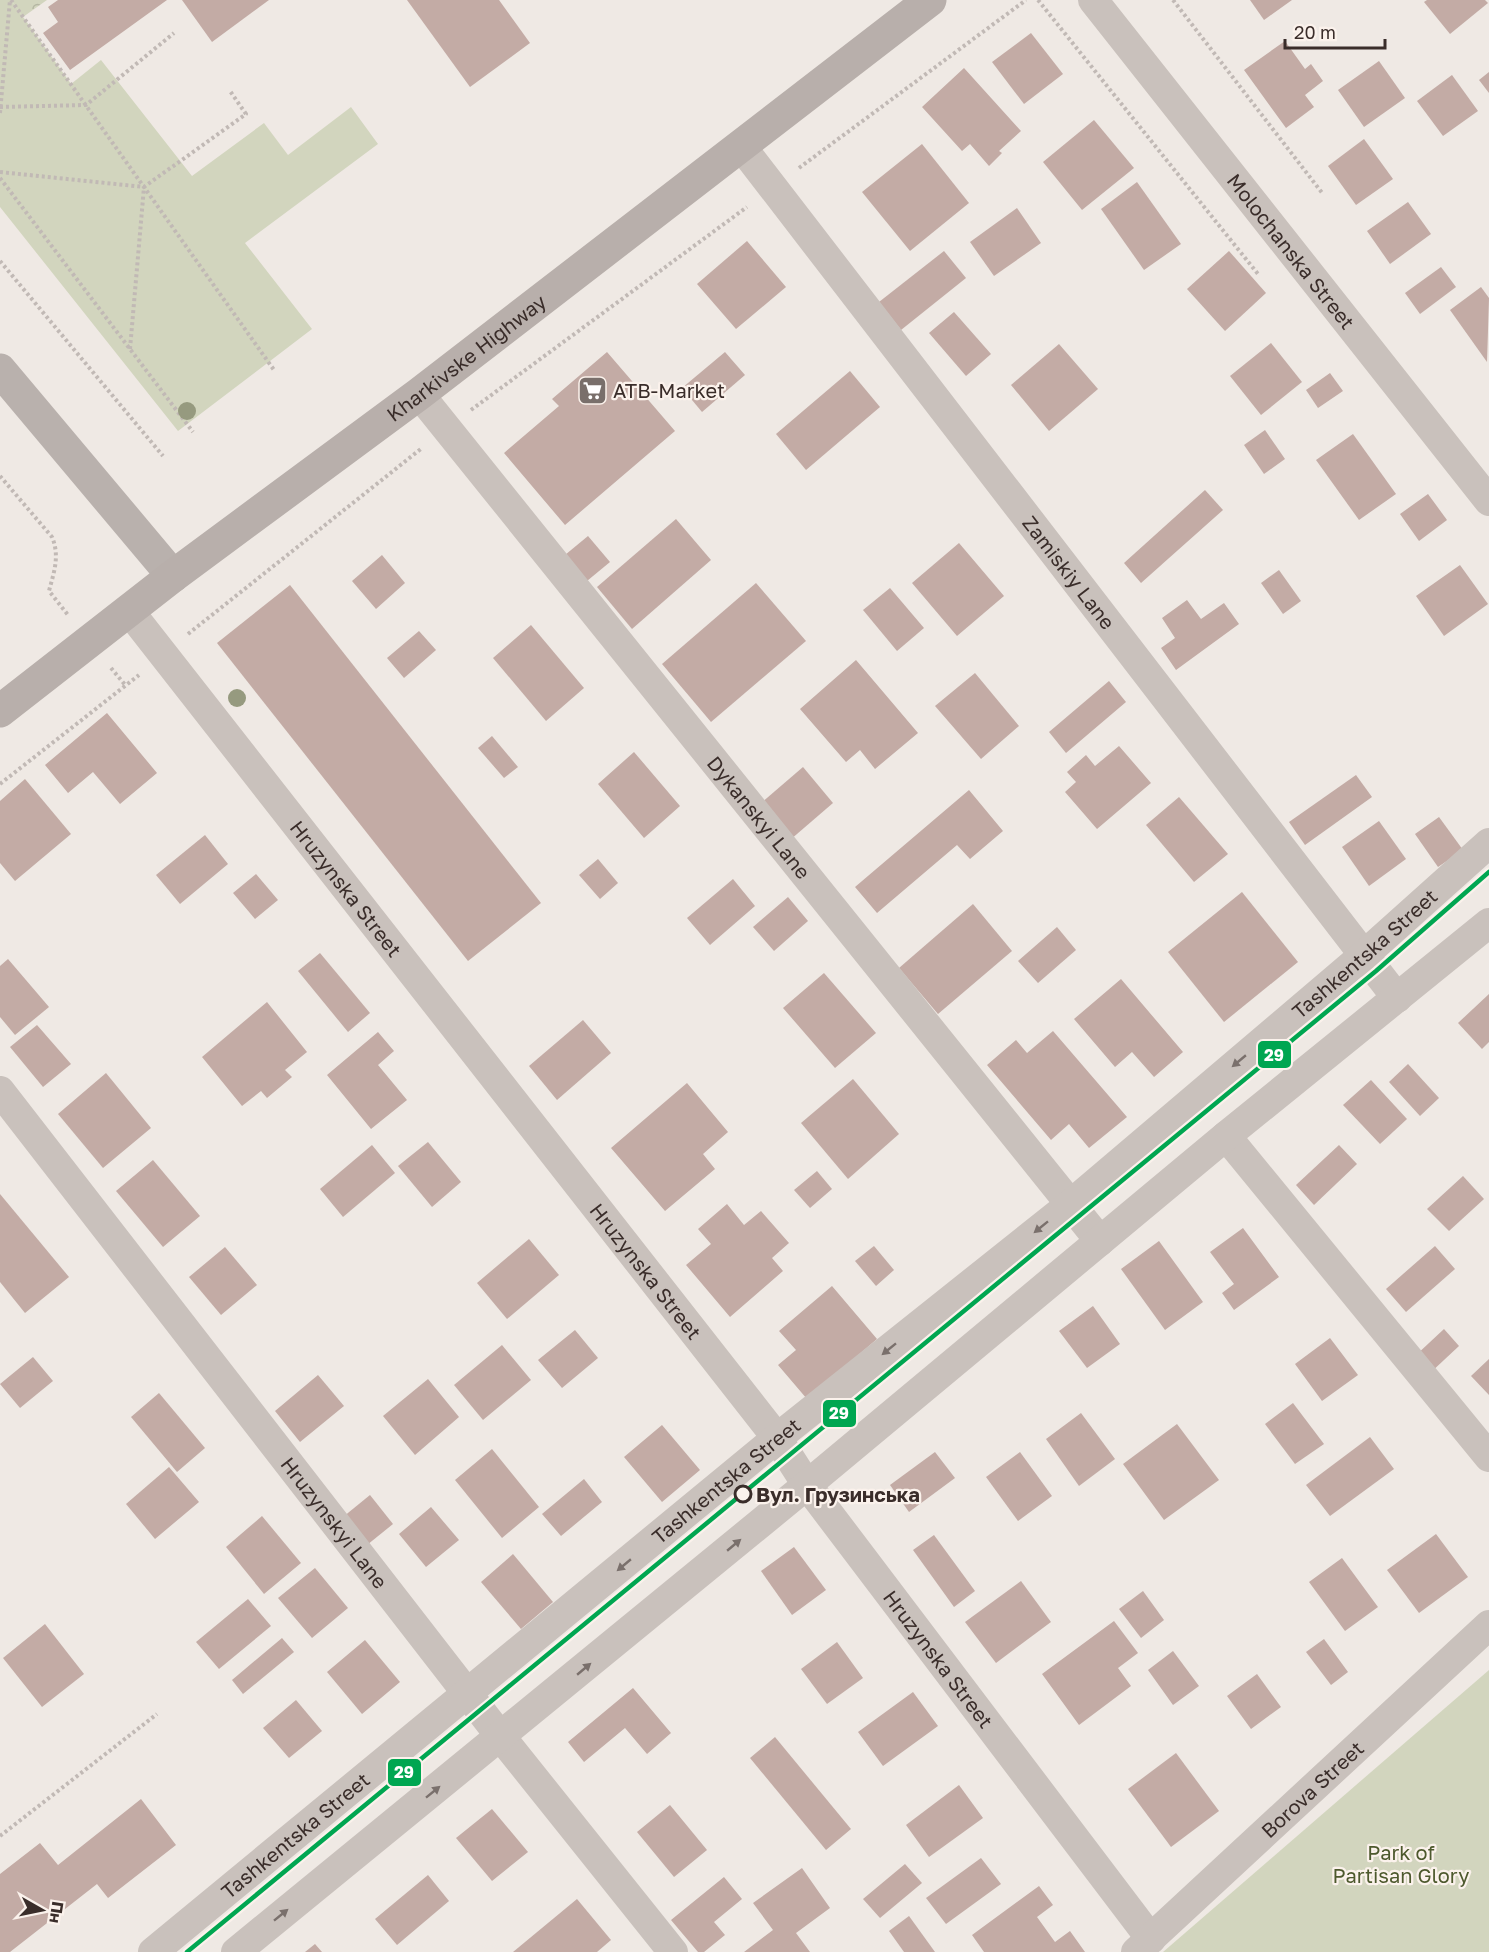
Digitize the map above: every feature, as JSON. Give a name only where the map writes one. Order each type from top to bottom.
[{"type":"main road","name":"Kharkivske Highway","points":[[0,711],[130,612],[173,576],[419,394],[930,0]]},
{"type":"street","name":"Molochanska Street","points":[[1093,0],[1489,501]]},
{"type":"street","name":"Zamiskiy Lane","points":[[741,146],[1397,998]]},
{"type":"street","points":[[0,370],[173,576]]},
{"type":"street","name":"Dykanskyi Lane","points":[[419,394],[1100,1241]]},
{"type":"street","name":"Hruzynska Street","points":[[130,612],[777,1438],[807,1485],[1143,1945]]},
{"type":"street","name":"Tashkentska Street","points":[[153,1952],[468,1695],[777,1438],[1071,1204],[1364,955],[1489,843]]},
{"type":"street","points":[[236,1952],[501,1737],[1226,1136],[1489,922]]},
{"type":"street","name":"Hruzynskyi Lane","points":[[0,1091],[468,1695],[673,1952]]},
{"type":"street","points":[[1226,1136],[1489,1457]]},
{"type":"street","name":"Borova Street","points":[[1143,1945],[1489,1625]]},
{"type":"path","points":[[10,0],[274,370]]},
{"type":"path","points":[[0,113],[10,0]]},
{"type":"path","points":[[0,784],[126,686],[446,428],[1026,0]]},
{"type":"path","points":[[1038,0],[1258,274]]},
{"type":"path","points":[[1173,0],[1323,194]]},
{"type":"path","points":[[0,107],[86,105],[174,33]]},
{"type":"path","points":[[0,172],[144,187],[246,114],[230,92]]},
{"type":"path","points":[[0,178],[193,432]]},
{"type":"path","points":[[130,349],[144,187]]},
{"type":"path","points":[[0,261],[163,456]]},
{"type":"path","points":[[0,476],[52,537],[57,548],[56,568],[49,591],[126,686]]},
{"type":"path","points":[[0,1836],[157,1714]]},
{"type":"green space","points":[[0,0],[11,0],[71,84],[101,60],[192,176],[264,123],[288,155],[351,107],[378,144],[245,243],[312,329],[178,431],[0,207]]},
{"type":"green space","points":[[11,0],[47,0],[23,17]]},
{"type":"green space","name":"Park of Partisan Glory","points":[[1489,1670],[1489,1952],[1163,1952]]},
{"type":"building","points":[[58,0],[167,0],[70,70],[43,33],[58,22],[48,7]]},
{"type":"building","points":[[182,0],[269,0],[212,42]]},
{"type":"building","points":[[407,0],[499,0],[530,43],[470,87]]},
{"type":"building","points":[[1250,0],[1292,0],[1264,20]]},
{"type":"building","points":[[1427,0],[1485,0],[1488,3],[1450,34],[1424,2]]},
{"type":"building","points":[[1031,33],[1063,74],[1024,104],[992,62]]},
{"type":"building","points":[[1285,41],[1305,69],[1311,64],[1323,81],[1305,95],[1314,107],[1286,128],[1244,70]]},
{"type":"building","points":[[1379,61],[1405,98],[1364,127],[1338,90]]},
{"type":"building","points":[[964,68],[1021,131],[999,151],[1002,153],[989,166],[970,144],[962,151],[922,107]]},
{"type":"building","points":[[1489,72],[1489,93],[1479,80]]},
{"type":"building","points":[[1452,75],[1478,111],[1443,136],[1417,101]]},
{"type":"building","points":[[1094,120],[1134,168],[1082,210],[1043,162]]},
{"type":"building","points":[[1364,139],[1393,179],[1356,205],[1328,166]]},
{"type":"building","points":[[922,144],[969,203],[910,251],[862,192]]},
{"type":"building","points":[[1137,182],[1181,244],[1144,270],[1101,209]]},
{"type":"building","points":[[1408,202],[1431,234],[1390,264],[1367,231]]},
{"type":"building","points":[[1017,208],[1041,243],[994,276],[970,242]]},
{"type":"building","points":[[747,241],[786,287],[736,329],[697,284]]},
{"type":"building","points":[[944,251],[966,278],[901,330],[879,302]]},
{"type":"building","points":[[1229,251],[1266,293],[1225,331],[1187,289]]},
{"type":"building","points":[[1441,267],[1456,287],[1420,314],[1405,293]]},
{"type":"building","points":[[1481,287],[1489,298],[1487,362],[1450,310]]},
{"type":"building","points":[[954,312],[991,354],[966,376],[929,333]]},
{"type":"building","points":[[1271,343],[1302,382],[1261,415],[1230,376]]},
{"type":"building","points":[[1059,344],[1098,389],[1049,431],[1011,385]]},
{"type":"building","points":[[607,352],[675,431],[565,525],[504,453],[559,406],[552,399]]},
{"type":"building","points":[[725,352],[745,375],[702,412],[682,388]]},
{"type":"building","points":[[850,371],[880,407],[806,470],[776,434]]},
{"type":"building","points":[[1330,373],[1343,391],[1318,408],[1306,390]]},
{"type":"building","points":[[1265,430],[1285,459],[1264,474],[1244,445]]},
{"type":"building","points":[[1353,434],[1396,494],[1359,520],[1316,460]]},
{"type":"building","points":[[1205,490],[1223,510],[1141,583],[1124,563]]},
{"type":"building","points":[[1428,494],[1447,520],[1419,541],[1400,514]]},
{"type":"building","points":[[676,519],[711,560],[632,629],[597,587]]},
{"type":"building","points":[[588,536],[610,562],[587,581],[565,555]]},
{"type":"building","points":[[959,543],[1004,596],[957,636],[912,583]]},
{"type":"building","points":[[382,555],[405,583],[376,609],[352,581]]},
{"type":"building","points":[[1460,565],[1488,604],[1444,636],[1416,596]]},
{"type":"building","points":[[1279,570],[1301,601],[1283,614],[1261,583]]},
{"type":"building","points":[[756,583],[806,641],[711,722],[662,664]]},
{"type":"building","points":[[290,585],[541,903],[468,961],[217,643]]},
{"type":"building","points":[[890,588],[924,628],[897,651],[863,610]]},
{"type":"building","points":[[1187,600],[1201,619],[1224,603],[1239,624],[1176,670],[1161,648],[1175,638],[1162,618]]},
{"type":"building","points":[[531,625],[584,688],[546,721],[493,658]]},
{"type":"building","points":[[419,631],[436,650],[404,678],[387,658]]},
{"type":"building","points":[[856,660],[918,733],[875,769],[860,750],[846,762],[800,709]]},
{"type":"building","points":[[975,673],[1019,726],[981,759],[935,706]]},
{"type":"building","points":[[1109,681],[1126,702],[1066,753],[1049,732]]},
{"type":"building","points":[[107,713],[157,773],[120,804],[93,772],[68,793],[45,765]]},
{"type":"building","points":[[492,736],[518,767],[504,778],[478,748]]},
{"type":"building","points":[[1119,746],[1151,783],[1097,829],[1065,792],[1076,782],[1067,772],[1086,755],[1095,766]]},
{"type":"building","points":[[634,752],[680,806],[644,838],[598,784]]},
{"type":"building","points":[[803,767],[833,803],[790,840],[760,804]]},
{"type":"building","points":[[1356,775],[1372,797],[1305,845],[1289,822]]},
{"type":"building","points":[[25,779],[71,834],[15,881],[0,863],[0,801]]},
{"type":"building","points":[[969,790],[1003,831],[970,859],[957,845],[877,913],[855,887]]},
{"type":"building","points":[[1179,797],[1228,854],[1194,882],[1146,825]]},
{"type":"building","points":[[1439,817],[1463,850],[1438,867],[1415,834]]},
{"type":"building","points":[[1379,821],[1406,859],[1369,886],[1342,847]]},
{"type":"building","points":[[205,835],[228,864],[180,904],[156,875]]},
{"type":"building","points":[[598,859],[618,883],[600,899],[579,875]]},
{"type":"building","points":[[256,874],[278,900],[255,919],[233,893]]},
{"type":"building","points":[[733,879],[755,906],[710,945],[687,918]]},
{"type":"building","points":[[1242,892],[1298,962],[1224,1022],[1168,952]]},
{"type":"building","points":[[788,897],[808,921],[774,951],[753,927]]},
{"type":"building","points":[[973,904],[1012,951],[938,1014],[899,968]]},
{"type":"building","points":[[1057,927],[1076,950],[1038,983],[1018,961]]},
{"type":"building","points":[[320,953],[370,1013],[348,1032],[298,971]]},
{"type":"building","points":[[8,959],[49,1007],[15,1035],[0,1017],[0,966]]},
{"type":"building","points":[[824,973],[876,1033],[835,1068],[783,1008]]},
{"type":"building","points":[[1121,979],[1183,1052],[1154,1077],[1132,1052],[1115,1067],[1074,1019]]},
{"type":"building","points":[[1489,994],[1489,1042],[1482,1049],[1458,1023]]},
{"type":"building","points":[[267,1002],[307,1052],[285,1070],[292,1077],[267,1098],[261,1091],[242,1106],[202,1057]]},
{"type":"building","points":[[583,1020],[611,1053],[557,1100],[529,1066]]},
{"type":"building","points":[[37,1025],[71,1064],[43,1087],[10,1047]]},
{"type":"building","points":[[1053,1031],[1127,1117],[1089,1148],[1069,1124],[1051,1140],[987,1065],[1016,1040],[1027,1053]]},
{"type":"building","points":[[378,1032],[394,1051],[378,1065],[407,1100],[371,1129],[327,1075]]},
{"type":"building","points":[[1408,1064],[1439,1098],[1420,1116],[1389,1082]]},
{"type":"building","points":[[106,1073],[151,1128],[103,1168],[58,1114]]},
{"type":"building","points":[[853,1079],[899,1134],[848,1179],[801,1123]]},
{"type":"building","points":[[1371,1080],[1407,1119],[1380,1144],[1343,1105]]},
{"type":"building","points":[[687,1083],[728,1132],[703,1154],[715,1169],[665,1211],[611,1148]]},
{"type":"building","points":[[428,1142],[461,1182],[432,1207],[398,1166]]},
{"type":"building","points":[[372,1145],[395,1173],[343,1217],[320,1189]]},
{"type":"building","points":[[1339,1145],[1357,1164],[1314,1205],[1296,1185]]},
{"type":"building","points":[[153,1160],[200,1216],[163,1247],[116,1191]]},
{"type":"building","points":[[817,1171],[832,1189],[810,1208],[794,1190]]},
{"type":"building","points":[[1463,1176],[1484,1199],[1449,1231],[1427,1209]]},
{"type":"building","points":[[0,1194],[69,1277],[25,1313],[0,1282]]},
{"type":"building","points":[[727,1204],[744,1225],[761,1211],[789,1243],[772,1258],[783,1271],[730,1317],[686,1265],[711,1244],[698,1229]]},
{"type":"building","points":[[1243,1228],[1279,1277],[1234,1310],[1222,1293],[1234,1284],[1210,1252]]},
{"type":"building","points":[[529,1239],[559,1275],[507,1319],[477,1283]]},
{"type":"building","points":[[1159,1241],[1203,1302],[1165,1330],[1121,1269]]},
{"type":"building","points":[[874,1246],[894,1270],[876,1286],[855,1261]]},
{"type":"building","points":[[1435,1246],[1455,1269],[1406,1312],[1386,1289]]},
{"type":"building","points":[[225,1247],[257,1285],[221,1315],[189,1277]]},
{"type":"building","points":[[832,1286],[877,1339],[807,1399],[778,1365],[796,1350],[779,1331]]},
{"type":"building","points":[[1093,1306],[1120,1344],[1087,1368],[1059,1331]]},
{"type":"building","points":[[1444,1329],[1459,1346],[1429,1374],[1414,1357]]},
{"type":"building","points":[[575,1330],[598,1358],[562,1388],[538,1360]]},
{"type":"building","points":[[1330,1338],[1358,1375],[1322,1401],[1295,1364]]},
{"type":"building","points":[[502,1345],[531,1380],[483,1420],[454,1385]]},
{"type":"building","points":[[33,1357],[53,1381],[20,1408],[0,1384]]},
{"type":"building","points":[[1489,1359],[1489,1395],[1471,1376]]},
{"type":"building","points":[[318,1375],[344,1406],[300,1442],[275,1411]]},
{"type":"building","points":[[428,1379],[459,1417],[415,1455],[383,1416]]},
{"type":"building","points":[[159,1393],[205,1448],[177,1472],[131,1417]]},
{"type":"building","points":[[1293,1403],[1324,1444],[1295,1464],[1265,1424]]},
{"type":"building","points":[[1081,1413],[1115,1459],[1079,1486],[1046,1439]]},
{"type":"building","points":[[1177,1424],[1219,1480],[1164,1520],[1123,1464]]},
{"type":"building","points":[[662,1425],[700,1470],[662,1502],[624,1457]]},
{"type":"building","points":[[1370,1437],[1394,1469],[1330,1516],[1306,1485]]},
{"type":"building","points":[[492,1449],[539,1507],[502,1538],[455,1480]]},
{"type":"building","points":[[935,1452],[955,1478],[909,1512],[890,1485]]},
{"type":"building","points":[[1020,1452],[1052,1496],[1018,1521],[986,1477]]},
{"type":"building","points":[[169,1467],[199,1502],[155,1539],[126,1504]]},
{"type":"building","points":[[584,1479],[602,1502],[561,1536],[542,1514]]},
{"type":"building","points":[[370,1495],[393,1524],[367,1545],[343,1517]]},
{"type":"building","points":[[431,1507],[459,1540],[426,1567],[399,1534]]},
{"type":"building","points":[[262,1516],[301,1563],[264,1594],[226,1547]]},
{"type":"building","points":[[1436,1534],[1468,1577],[1419,1613],[1387,1570]]},
{"type":"building","points":[[934,1535],[975,1591],[954,1607],[913,1550]]},
{"type":"building","points":[[794,1547],[826,1590],[792,1615],[761,1571]]},
{"type":"building","points":[[513,1554],[553,1602],[521,1629],[481,1582]]},
{"type":"building","points":[[1342,1558],[1378,1607],[1345,1631],[1309,1582]]},
{"type":"building","points":[[315,1568],[348,1608],[312,1638],[278,1598]]},
{"type":"building","points":[[1021,1581],[1051,1622],[996,1663],[965,1622]]},
{"type":"building","points":[[1143,1591],[1164,1620],[1141,1638],[1119,1609]]},
{"type":"building","points":[[248,1599],[271,1626],[219,1669],[196,1642]]},
{"type":"building","points":[[1114,1621],[1138,1653],[1118,1668],[1131,1686],[1079,1725],[1042,1674]]},
{"type":"building","points":[[45,1624],[84,1674],[42,1707],[3,1658]]},
{"type":"building","points":[[282,1638],[294,1652],[243,1694],[232,1680]]},
{"type":"building","points":[[1324,1639],[1348,1672],[1331,1685],[1306,1652]]},
{"type":"building","points":[[365,1640],[400,1682],[362,1714],[327,1672]]},
{"type":"building","points":[[837,1642],[863,1678],[827,1704],[801,1669]]},
{"type":"building","points":[[1173,1651],[1199,1686],[1173,1705],[1148,1670]]},
{"type":"building","points":[[1257,1674],[1281,1707],[1251,1729],[1227,1696]]},
{"type":"building","points":[[633,1688],[671,1733],[647,1754],[625,1728],[584,1762],[568,1742]]},
{"type":"building","points":[[913,1692],[938,1726],[883,1766],[858,1732]]},
{"type":"building","points":[[296,1700],[322,1731],[289,1758],[263,1728]]},
{"type":"building","points":[[775,1737],[851,1829],[826,1850],[750,1758]]},
{"type":"building","points":[[1176,1753],[1219,1811],[1171,1847],[1128,1789]]},
{"type":"building","points":[[959,1785],[983,1818],[929,1857],[906,1825]]},
{"type":"building","points":[[141,1799],[176,1845],[108,1898],[97,1884],[10,1952],[0,1952],[0,1874],[40,1843],[58,1865]]},
{"type":"building","points":[[670,1805],[707,1850],[674,1877],[637,1832]]},
{"type":"building","points":[[492,1809],[528,1852],[492,1881],[456,1838]]},
{"type":"building","points":[[981,1858],[1001,1884],[946,1924],[926,1898]]},
{"type":"building","points":[[905,1864],[922,1883],[880,1918],[863,1899]]},
{"type":"building","points":[[802,1868],[830,1908],[796,1933],[810,1952],[744,1952],[773,1930],[753,1903]]},
{"type":"building","points":[[428,1875],[449,1901],[397,1945],[375,1919]]},
{"type":"building","points":[[724,1877],[742,1899],[714,1922],[725,1935],[704,1952],[698,1952],[671,1920]]},
{"type":"building","points":[[1039,1886],[1053,1905],[1037,1917],[1055,1942],[1070,1931],[1085,1952],[984,1952],[972,1935]]},
{"type":"building","points":[[577,1899],[611,1940],[597,1952],[513,1952]]},
{"type":"building","points":[[909,1916],[935,1952],[904,1952],[889,1931]]},
{"type":"building","points":[[315,1944],[322,1952],[305,1952]]},
{"type":"transit line","name":"29","points":[[187,1952],[1376,971],[1489,872]]},
{"type":"place","name":"АТB-Market","points":[[592,390]]},
{"type":"place","name":"Вул. Грузинська","points":[[743,1494]]}]
